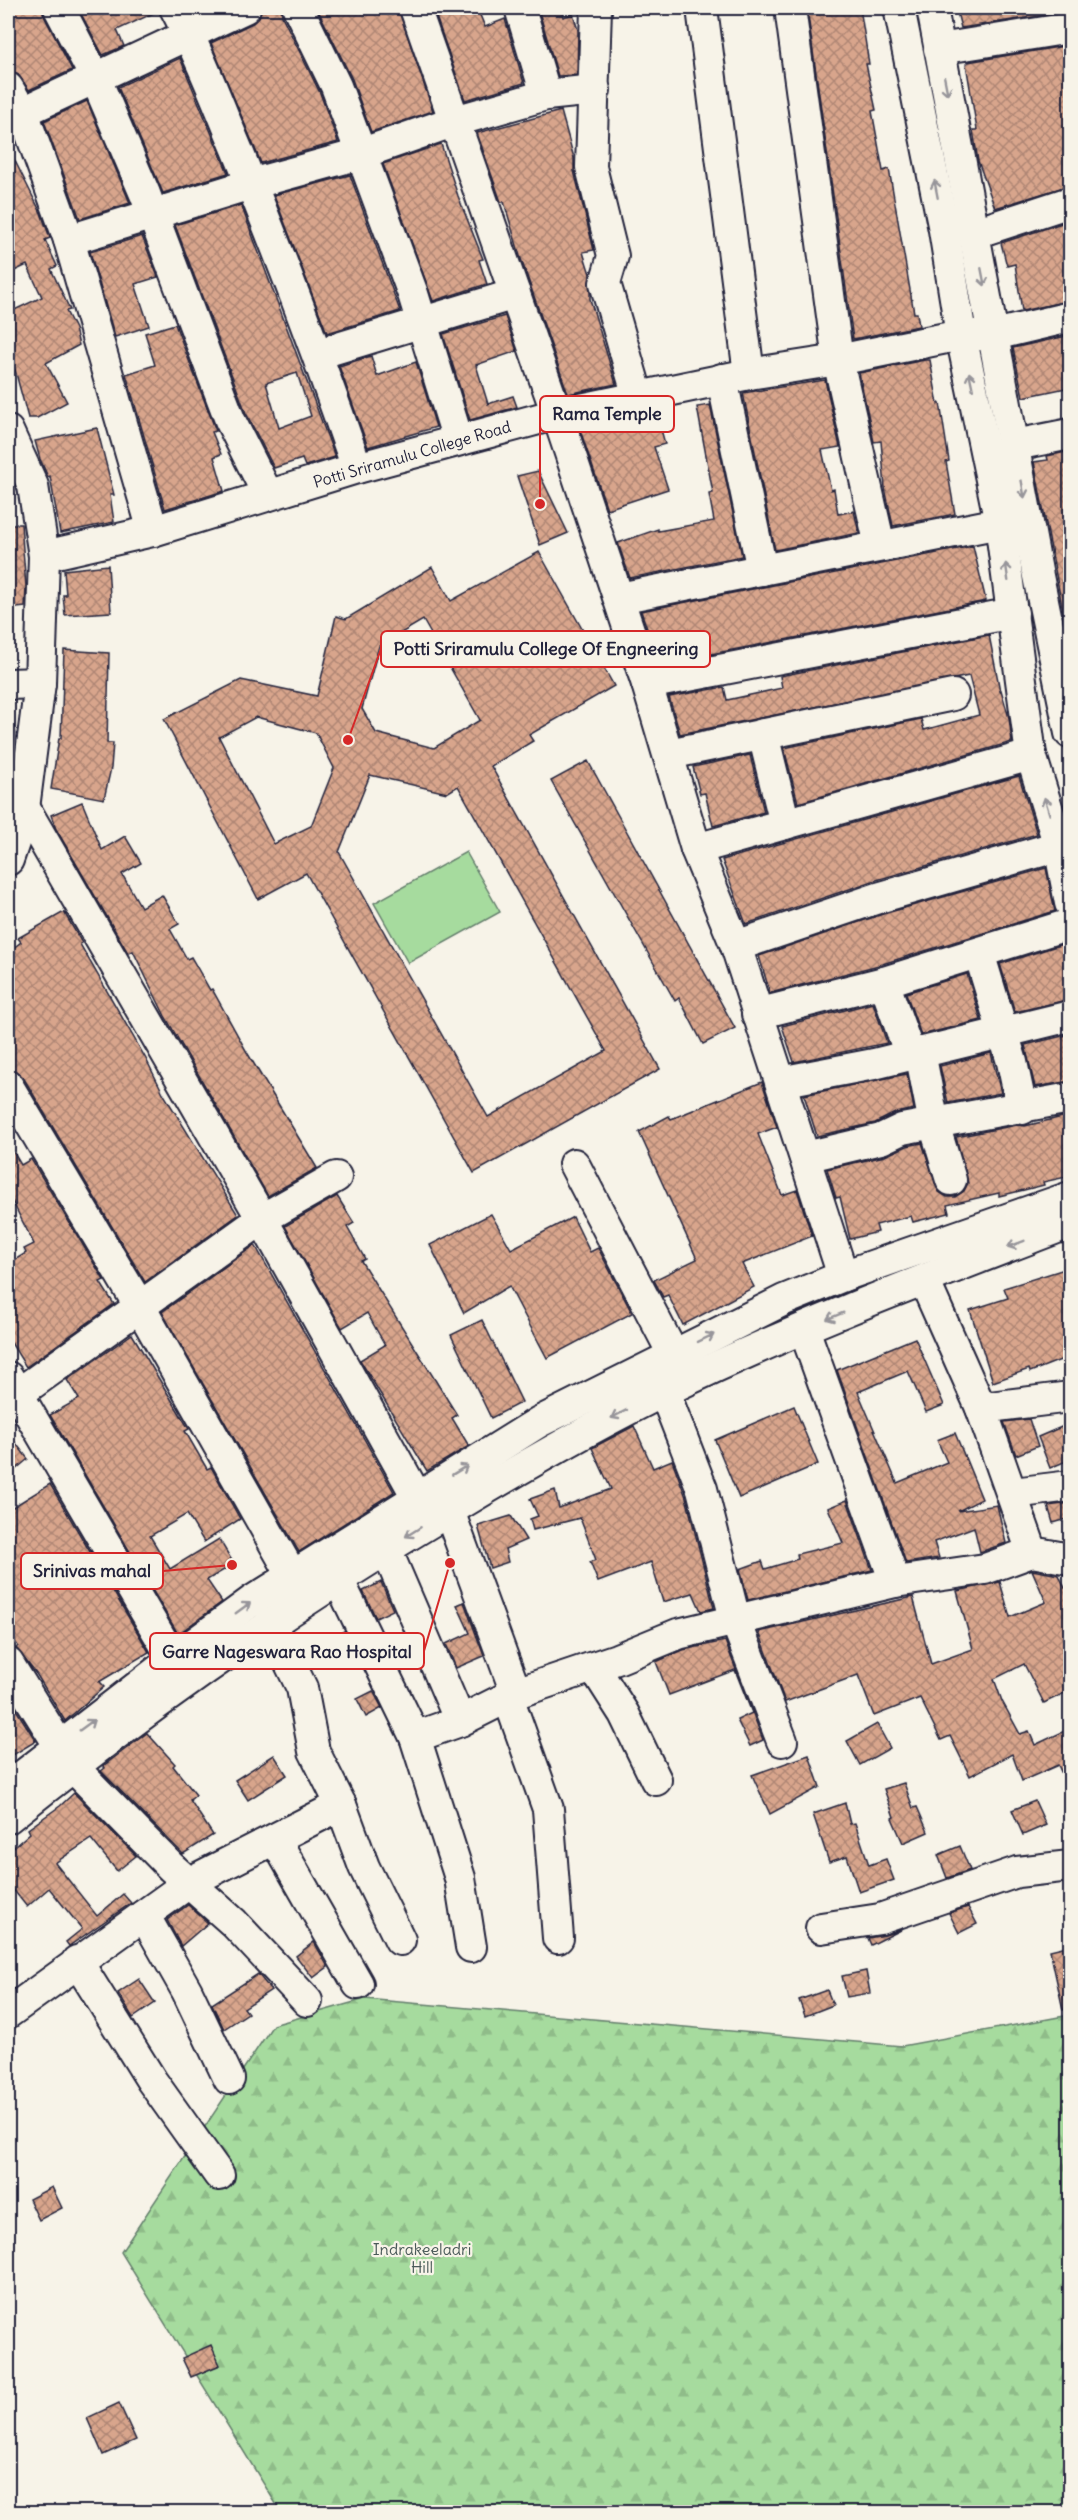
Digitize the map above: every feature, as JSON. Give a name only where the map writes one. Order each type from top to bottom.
[{"type":"street","points":[[59,8],[95,77],[153,214],[230,420],[268,495]]},
{"type":"street","points":[[175,8],[189,34],[251,184],[318,354],[357,468]]},
{"type":"street","points":[[153,531],[69,240],[12,106],[95,77],[245,8]]},
{"type":"street","points":[[298,8],[336,86],[422,323],[458,440]]},
{"type":"street","points":[[415,8],[557,414],[647,684],[696,849],[736,946],[843,1276]]},
{"type":"street","points":[[520,8],[546,95]]},
{"type":"street","points":[[596,8],[591,167],[613,256],[605,283],[638,397]]},
{"type":"street","points":[[702,8],[735,376],[762,570]]},
{"type":"street","points":[[790,8],[838,360],[880,546]]},
{"type":"street","points":[[900,8],[1000,524],[1031,755],[1059,846],[1071,903]]},
{"type":"street","points":[[932,8],[1037,571],[1071,733]]},
{"type":"street","points":[[939,49],[1071,28]]},
{"type":"street","points":[[69,240],[251,184],[360,154],[455,121],[546,95],[595,90]]},
{"type":"street","points":[[975,233],[1071,202]]},
{"type":"street","points":[[318,354],[515,294]]},
{"type":"street","name":"Potti Sriramulu College Road","points":[[44,556],[153,531],[357,468],[557,414],[735,376],[838,360],[962,335],[994,335],[1071,317]]},
{"type":"street","points":[[8,431],[33,486],[44,556],[40,683],[24,807],[8,860]]},
{"type":"street","points":[[1015,445],[1071,434]]},
{"type":"street","points":[[619,598],[1000,524]]},
{"type":"street","points":[[647,684],[1013,613]]},
{"type":"street","points":[[8,684],[40,683]]},
{"type":"street","points":[[669,754],[952,695]]},
{"type":"street","points":[[763,734],[784,824]]},
{"type":"street","points":[[696,849],[1031,755]]},
{"type":"street","points":[[24,807],[262,1219],[417,1497]]},
{"type":"street","points":[[736,946],[878,898],[1059,846]]},
{"type":"street","points":[[758,1014],[885,982],[1071,924]]},
{"type":"street","points":[[979,953],[1012,1062],[1022,1109]]},
{"type":"street","points":[[885,982],[915,1054],[951,1180]]},
{"type":"street","points":[[780,1082],[915,1054],[1071,1016]]},
{"type":"street","points":[[8,1086],[140,1307],[292,1575]]},
{"type":"street","points":[[805,1157],[881,1139],[902,1129],[1022,1109],[1071,1098]]},
{"type":"street","points":[[574,1164],[673,1354]]},
{"type":"street","points":[[173,1659],[11,1390],[140,1307],[262,1219],[336,1177]]},
{"type":"street","points":[[8,1818],[65,1756],[173,1659],[292,1575],[539,1422],[784,1300],[843,1276],[1071,1197]]},
{"type":"street","points":[[8,1787],[162,1699],[270,1623],[338,1579],[562,1444],[664,1391],[804,1329],[1071,1223]]},
{"type":"street","points":[[924,1280],[981,1408],[1032,1552]]},
{"type":"street","points":[[804,1329],[895,1582]]},
{"type":"street","points":[[664,1391],[702,1489],[735,1619],[782,1741]]},
{"type":"street","points":[[981,1408],[1071,1397]]},
{"type":"street","points":[[1013,1493],[1071,1486]]},
{"type":"street","points":[[448,1511],[512,1695],[548,1809],[558,1938]]},
{"type":"street","points":[[386,1549],[460,1721]]},
{"type":"street","points":[[416,1737],[460,1721],[512,1695],[594,1667],[678,1634],[895,1582],[985,1569],[1032,1552],[1071,1559]]},
{"type":"street","points":[[338,1579],[416,1737],[460,1878],[471,1947]]},
{"type":"street","points":[[270,1623],[302,1688],[314,1750],[341,1805],[363,1867],[400,1940]]},
{"type":"street","points":[[594,1667],[636,1735],[656,1780]]},
{"type":"street","points":[[9,1668],[65,1756],[156,1852],[234,1923],[307,2001]]},
{"type":"street","points":[[8,2013],[77,1961],[190,1882],[341,1805]]},
{"type":"street","points":[[275,1839],[358,1984]]},
{"type":"street","points":[[821,1928],[880,1919],[1017,1872],[1071,1866]]},
{"type":"street","points":[[144,1915],[187,1991],[229,2079]]},
{"type":"street","points":[[77,1961],[152,2081],[219,2175]]},
{"type":"green space","points":[[466,852],[500,912],[408,963],[374,903]]},
{"type":"green space","name":"Indrakeeladri Hill","points":[[365,1999],[902,2046],[1070,2015],[1070,2512],[281,2512],[121,2252],[273,2025]]},
{"type":"building","points":[[8,8],[42,8],[72,70],[29,90],[17,73],[8,71]]},
{"type":"building","points":[[78,8],[158,8],[158,11],[117,30],[124,46],[103,55]]},
{"type":"building","points":[[262,8],[281,8],[282,16],[320,93],[338,142],[261,163],[211,43],[253,23],[259,17]]},
{"type":"building","points":[[317,8],[398,8],[433,111],[371,132],[352,79]]},
{"type":"building","points":[[433,8],[458,8],[461,14],[477,8],[485,27],[505,19],[524,83],[465,100]]},
{"type":"building","points":[[538,8],[561,8],[563,17],[573,14],[578,30],[577,75],[558,76]]},
{"type":"building","points":[[807,8],[860,8],[869,64],[866,64],[876,110],[872,111],[883,171],[889,169],[914,313],[917,313],[919,326],[853,339]]},
{"type":"building","points":[[956,8],[1071,8],[1071,11],[961,28]]},
{"type":"building","points":[[1071,45],[1071,185],[995,208],[978,161],[973,130],[977,130],[966,64]]},
{"type":"building","points":[[180,58],[228,173],[163,193],[118,87]]},
{"type":"building","points":[[87,101],[130,203],[80,219],[44,121]]},
{"type":"building","points":[[561,111],[594,250],[583,252],[590,274],[590,299],[616,384],[568,394],[520,256],[504,202],[501,202],[477,133]]},
{"type":"building","points":[[441,144],[458,196],[483,259],[479,260],[487,284],[433,301],[383,164]]},
{"type":"building","points":[[8,147],[41,213],[50,238],[45,240],[57,266],[51,269],[70,310],[66,311],[75,329],[79,345],[46,363],[67,402],[37,418],[28,418],[15,370],[8,372],[8,313],[42,297],[27,265],[8,274]]},
{"type":"building","points":[[350,175],[400,311],[327,333],[274,195]]},
{"type":"building","points":[[241,205],[335,457],[305,466],[302,459],[274,468],[246,413],[175,225]],"holes":[[[297,373],[311,416],[279,428],[266,383]]]},
{"type":"building","points":[[1065,222],[1071,246],[1071,300],[1022,311],[1015,264],[1007,266],[1001,243]]},
{"type":"building","points":[[142,236],[158,277],[135,284],[149,326],[115,337],[90,252]]},
{"type":"building","points":[[505,316],[517,351],[476,365],[488,404],[513,396],[517,407],[470,420],[443,334]]},
{"type":"building","points":[[175,324],[216,431],[212,432],[221,454],[214,457],[224,491],[165,509],[126,374],[155,365],[145,333]]},
{"type":"building","points":[[1071,335],[1071,387],[1023,397],[1013,348]]},
{"type":"building","points":[[371,356],[377,376],[416,362],[436,427],[368,447],[339,366]]},
{"type":"building","points":[[930,360],[938,404],[940,403],[949,461],[946,462],[955,514],[893,526],[885,488],[881,441],[874,442],[859,373]]},
{"type":"building","points":[[825,380],[840,447],[822,450],[831,490],[834,489],[838,514],[854,511],[859,533],[775,550],[743,393]]},
{"type":"building","points":[[710,405],[742,556],[630,578],[618,543],[658,529],[658,531],[714,521],[709,494],[713,493],[697,407]]},
{"type":"building","points":[[656,411],[665,444],[654,447],[668,489],[607,509],[579,427]]},
{"type":"building","points":[[97,428],[114,495],[110,495],[114,522],[60,533],[50,476],[48,477],[40,459],[35,441]]},
{"type":"building","points":[[1071,451],[1071,616],[1064,616],[1034,462],[1048,460],[1047,456]]},
{"type":"building","points":[[538,471],[568,533],[540,545],[517,476]]},
{"type":"building","points":[[8,524],[21,524],[26,587],[25,607],[8,609]]},
{"type":"building","points":[[973,546],[986,601],[659,664],[641,611]]},
{"type":"building","points":[[539,552],[614,686],[529,735],[533,741],[491,766],[660,1069],[474,1173],[306,873],[258,899],[164,719],[241,680],[317,696],[336,616],[346,619],[432,567],[451,601]],"holes":[[[423,620],[480,720],[434,748],[376,733],[362,709],[379,646]],[[256,717],[316,733],[334,768],[311,826],[274,844],[219,737]],[[370,775],[447,793],[458,786],[606,1051],[488,1117],[339,852]]]},
{"type":"building","points":[[108,565],[111,612],[65,615],[64,570]]},
{"type":"building","points":[[989,635],[1000,691],[1009,718],[1012,742],[798,803],[784,748],[921,719],[924,730],[979,715],[969,676],[680,734],[669,697],[724,687],[727,700],[782,688],[780,676]]},
{"type":"building","points":[[64,650],[109,653],[107,743],[113,743],[111,768],[104,799],[51,789],[59,738],[61,738]]},
{"type":"building","points":[[750,755],[764,812],[713,826],[705,793],[700,794],[693,767]]},
{"type":"building","points":[[588,761],[735,1028],[703,1044],[679,998],[675,1001],[551,781]]},
{"type":"building","points":[[1019,776],[1037,834],[873,881],[746,924],[722,860]]},
{"type":"building","points":[[82,802],[102,850],[125,836],[141,863],[122,874],[141,907],[162,895],[179,924],[170,929],[187,959],[191,957],[210,990],[212,989],[248,1054],[317,1168],[268,1196],[165,1016],[133,951],[128,953],[56,829],[51,815]]},
{"type":"building","points":[[1046,868],[1055,911],[879,965],[770,993],[759,956],[883,914]]},
{"type":"building","points":[[64,912],[163,1093],[238,1215],[145,1282],[23,1077],[16,1071],[8,1069],[8,952],[21,942],[18,938]]},
{"type":"building","points":[[1066,943],[1071,961],[1071,999],[1015,1012],[1000,964]]},
{"type":"building","points":[[967,974],[981,1020],[921,1035],[906,993]]},
{"type":"building","points":[[873,1003],[887,1043],[794,1062],[782,1026]]},
{"type":"building","points":[[1071,1034],[1071,1081],[1035,1087],[1025,1045]]},
{"type":"building","points":[[991,1053],[1001,1093],[948,1103],[940,1066]]},
{"type":"building","points":[[907,1074],[914,1109],[895,1113],[875,1123],[817,1136],[804,1095]]},
{"type":"building","points":[[762,1082],[777,1127],[758,1134],[782,1195],[797,1190],[812,1236],[742,1264],[754,1287],[683,1325],[668,1295],[663,1297],[654,1280],[697,1259],[639,1132],[669,1116],[671,1119]]},
{"type":"building","points":[[1071,1115],[1071,1176],[999,1196],[999,1193],[947,1205],[949,1213],[913,1222],[911,1216],[876,1225],[878,1232],[850,1239],[840,1197],[836,1198],[827,1169],[885,1156],[907,1146],[922,1143],[939,1192],[947,1197],[955,1197],[964,1191],[968,1183],[956,1137],[1017,1125],[1025,1126]]},
{"type":"building","points":[[8,1143],[21,1165],[31,1159],[104,1280],[100,1282],[114,1304],[26,1367],[8,1338],[8,1264],[26,1253],[24,1249],[34,1244],[8,1193]]},
{"type":"building","points":[[337,1196],[354,1223],[347,1227],[365,1259],[361,1261],[457,1415],[452,1418],[469,1446],[427,1471],[360,1360],[385,1345],[367,1313],[342,1328],[285,1226]]},
{"type":"building","points":[[491,1214],[511,1249],[573,1217],[590,1252],[598,1248],[632,1313],[547,1358],[509,1286],[464,1313],[430,1245]]},
{"type":"building","points":[[255,1245],[394,1492],[299,1552],[162,1312]]},
{"type":"building","points":[[1071,1267],[1071,1356],[1030,1372],[1029,1369],[993,1382],[970,1310],[1008,1298],[1004,1288]]},
{"type":"building","points":[[482,1320],[522,1402],[491,1418],[451,1335]]},
{"type":"building","points":[[132,1334],[189,1429],[185,1431],[207,1469],[211,1467],[240,1519],[204,1542],[187,1514],[150,1536],[170,1569],[219,1539],[234,1564],[207,1580],[222,1602],[178,1634],[50,1415],[79,1399],[67,1380]]},
{"type":"building","points":[[915,1338],[944,1405],[926,1412],[908,1371],[858,1392],[897,1483],[947,1462],[937,1440],[955,1433],[982,1499],[958,1511],[997,1505],[1006,1543],[980,1552],[974,1527],[934,1542],[939,1558],[906,1563],[837,1370]]},
{"type":"building","points":[[794,1406],[818,1464],[739,1498],[715,1440]]},
{"type":"building","points":[[1029,1419],[1038,1446],[1016,1455],[1004,1422]]},
{"type":"building","points":[[1071,1423],[1071,1459],[1050,1468],[1038,1437]]},
{"type":"building","points":[[634,1426],[653,1468],[672,1460],[686,1497],[714,1608],[701,1611],[693,1593],[663,1602],[651,1562],[598,1582],[590,1562],[596,1560],[580,1518],[533,1530],[530,1519],[538,1516],[530,1499],[555,1490],[559,1508],[611,1489],[592,1448]]},
{"type":"building","points":[[8,1433],[28,1459],[8,1476]]},
{"type":"building","points":[[50,1484],[149,1652],[99,1682],[104,1687],[65,1721],[37,1675],[16,1648],[18,1646],[8,1632],[8,1510]]},
{"type":"building","points":[[847,1500],[872,1570],[748,1600],[740,1569],[762,1561],[765,1569],[798,1559],[797,1554],[843,1543],[828,1508]]},
{"type":"building","points":[[1071,1503],[1071,1518],[1053,1523],[1048,1506]]},
{"type":"building","points":[[511,1516],[526,1540],[505,1549],[508,1562],[490,1568],[478,1526]]},
{"type":"building","points":[[1032,1570],[1059,1575],[1065,1588],[1071,1586],[1071,1690],[1044,1703],[1024,1664],[994,1679],[1002,1701],[1020,1734],[1029,1731],[1035,1745],[1071,1728],[1071,1794],[1058,1765],[1022,1781],[1012,1754],[970,1776],[950,1736],[941,1740],[920,1698],[874,1716],[858,1675],[785,1702],[759,1632],[913,1597],[931,1664],[973,1649],[957,1591],[1000,1582],[1010,1617],[1046,1602]]},
{"type":"building","points":[[381,1582],[393,1610],[376,1618],[363,1591]]},
{"type":"building","points":[[464,1602],[484,1656],[456,1668],[446,1644],[470,1633],[457,1605]]},
{"type":"building","points":[[344,1631],[353,1649],[341,1655],[333,1637]]},
{"type":"building","points":[[725,1641],[763,1740],[750,1746],[737,1720],[752,1713],[735,1670],[669,1695],[656,1662],[683,1650]]},
{"type":"building","points":[[373,1691],[382,1708],[366,1717],[357,1699]]},
{"type":"building","points":[[10,1700],[36,1741],[8,1758],[8,1701]]},
{"type":"building","points":[[877,1724],[890,1748],[860,1765],[847,1741]]},
{"type":"building","points":[[147,1733],[175,1764],[173,1766],[196,1795],[190,1800],[213,1835],[183,1854],[101,1771],[105,1768],[103,1766]]},
{"type":"building","points":[[274,1755],[287,1775],[248,1800],[235,1780]]},
{"type":"building","points":[[809,1755],[820,1787],[770,1814],[752,1775]]},
{"type":"building","points":[[904,1783],[913,1808],[917,1807],[928,1832],[903,1843],[892,1818],[894,1817],[884,1789]]},
{"type":"building","points":[[74,1793],[136,1856],[117,1871],[91,1839],[55,1863],[97,1916],[123,1894],[131,1903],[69,1946],[66,1942],[82,1929],[49,1888],[27,1907],[8,1883],[8,1852],[30,1833],[28,1829]]},
{"type":"building","points":[[1035,1801],[1046,1825],[1023,1835],[1012,1810]]},
{"type":"building","points":[[845,1803],[850,1824],[855,1823],[869,1865],[886,1859],[894,1880],[859,1892],[847,1856],[829,1862],[813,1814]]},
{"type":"building","points":[[960,1846],[970,1870],[947,1878],[938,1855]]},
{"type":"building","points":[[188,1905],[208,1923],[181,1946],[167,1920]]},
{"type":"building","points":[[968,1907],[977,1924],[959,1933],[949,1913]]},
{"type":"building","points":[[901,1930],[871,1945],[868,1938],[885,1935]]},
{"type":"building","points":[[314,1942],[328,1967],[313,1978],[296,1956]]},
{"type":"building","points":[[1071,1945],[1071,2009],[1063,2010],[1050,1950]]},
{"type":"building","points":[[866,1971],[870,1993],[847,1997],[842,1976]]},
{"type":"building","points":[[258,1974],[271,1990],[244,2008],[248,2013],[224,2029],[212,2004]]},
{"type":"building","points":[[139,1979],[155,2003],[133,2018],[118,1993]]},
{"type":"building","points":[[827,1990],[833,2005],[805,2016],[799,2000]]},
{"type":"building","points":[[52,2187],[62,2208],[39,2220],[29,2199]]},
{"type":"building","points":[[211,2345],[220,2365],[191,2377],[182,2358]]},
{"type":"building","points":[[119,2403],[136,2440],[103,2455],[87,2418]]},
{"type":"place","name":"Rama Temple","points":[[540,504]]},
{"type":"place","name":"Potti Sriramulu College Of Engneering","points":[[348,740]]},
{"type":"place","name":"Garre Nageswara Rao Hospital","points":[[450,1563]]},
{"type":"place","name":"Srinivas mahal","points":[[232,1565]]}]
